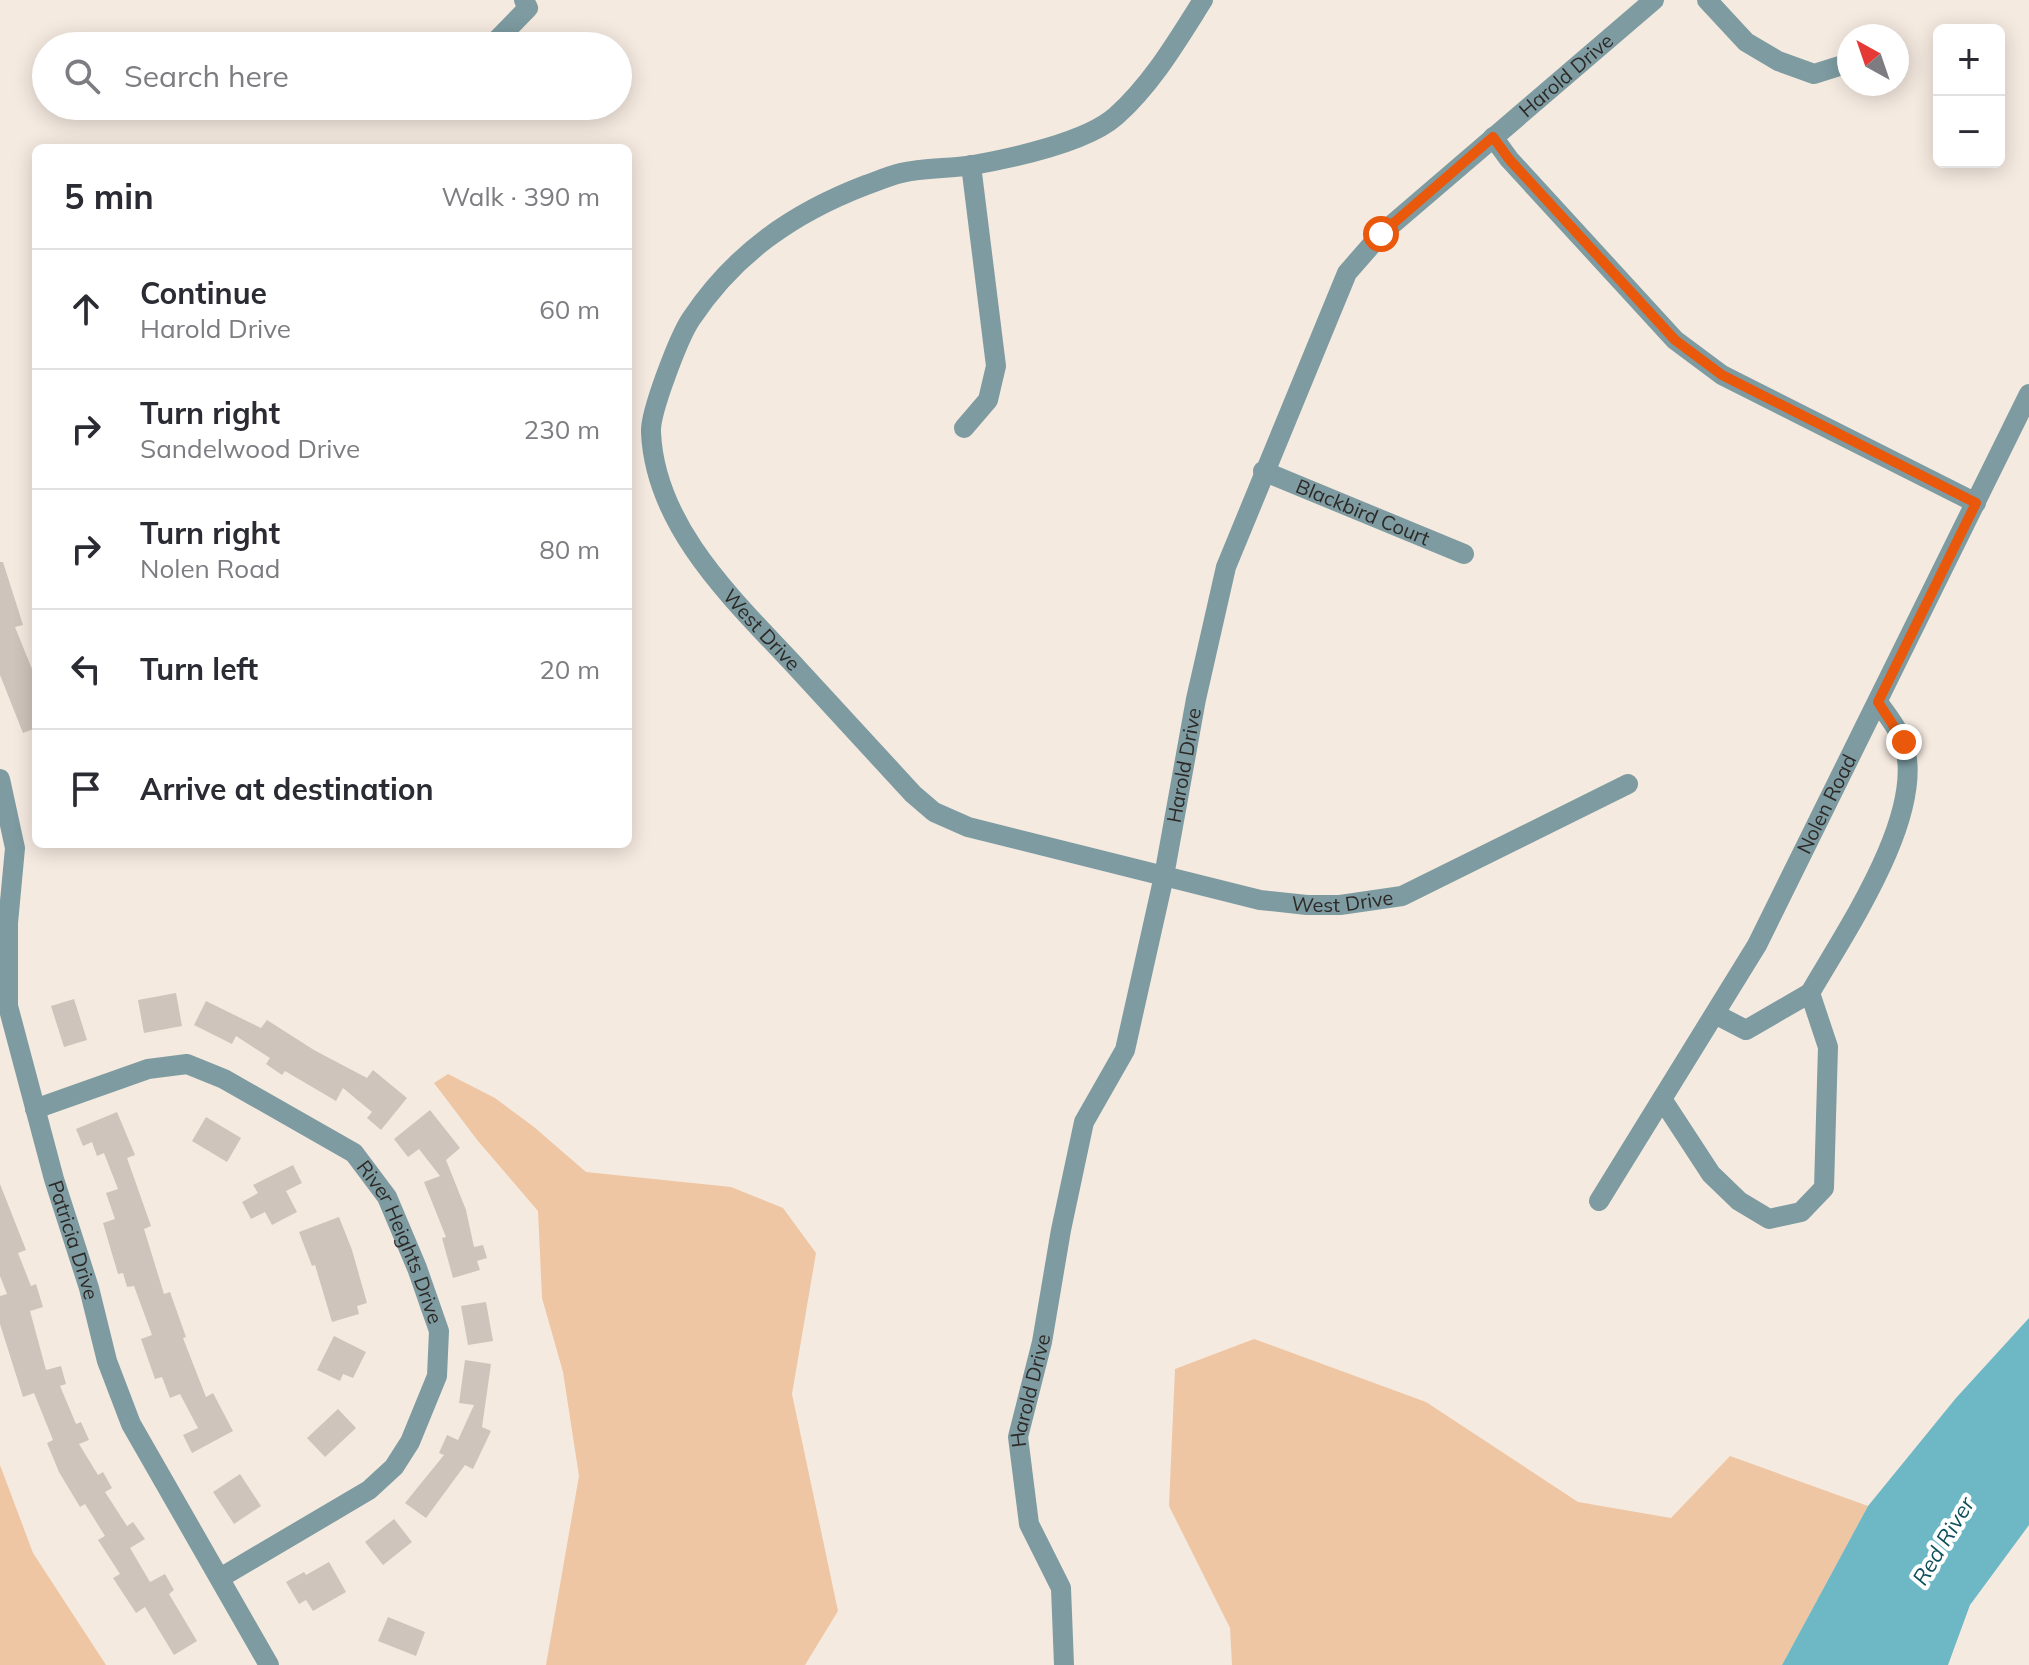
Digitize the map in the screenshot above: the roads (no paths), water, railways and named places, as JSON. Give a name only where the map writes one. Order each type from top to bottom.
[{"type":"street","points":[[505,32],[528,8],[524,0]]},
{"type":"street","name":"West Drive","points":[[1203,0],[1163,64],[1114,118],[1073,139],[971,165],[902,172],[865,185],[802,214],[748,251],[709,292],[681,334],[650,429],[658,474],[673,514],[729,594],[913,794],[934,812],[968,827],[1260,900],[1340,905],[1402,896],[1628,784]]},
{"type":"street","name":"Harold Drive","points":[[1064,1665],[1061,1588],[1029,1524],[1018,1437],[1042,1342],[1084,1122],[1125,1050],[1164,876],[1196,699],[1226,567],[1347,273],[1381,234],[1654,0]]},
{"type":"street","points":[[1707,0],[1746,42],[1778,61],[1814,74],[1837,67]]},
{"type":"street","points":[[1493,137],[1509,159],[1692,355],[1722,375],[1976,503]]},
{"type":"street","points":[[964,428],[988,400],[996,366],[971,165]]},
{"type":"street","name":"Nolen Road","points":[[1599,1201],[1757,945],[2029,394]]},
{"type":"street","name":"Blackbird Court","points":[[1263,471],[1464,554]]},
{"type":"street","points":[[1715,1014],[1746,1030],[1810,993],[1875,879],[1902,816],[1909,780],[1904,742],[1878,702]]},
{"type":"street","name":"Patricia Drive","points":[[0,779],[15,848],[8,923],[8,1006],[107,1361],[131,1424],[269,1665]]},
{"type":"street","points":[[1662,1099],[1711,1174],[1739,1201],[1769,1219],[1801,1212],[1824,1188],[1828,1047],[1810,993]]},
{"type":"street","name":"River Heights Drive","points":[[35,1109],[148,1069],[187,1064],[224,1079],[354,1153],[387,1197],[417,1268],[439,1331],[437,1376],[410,1442],[394,1467],[369,1490],[220,1578]]},
{"type":"water","name":"Red River","points":[[2029,1318],[2029,1525],[1970,1605],[1948,1665],[1782,1665],[1868,1506],[1956,1398]]}]
